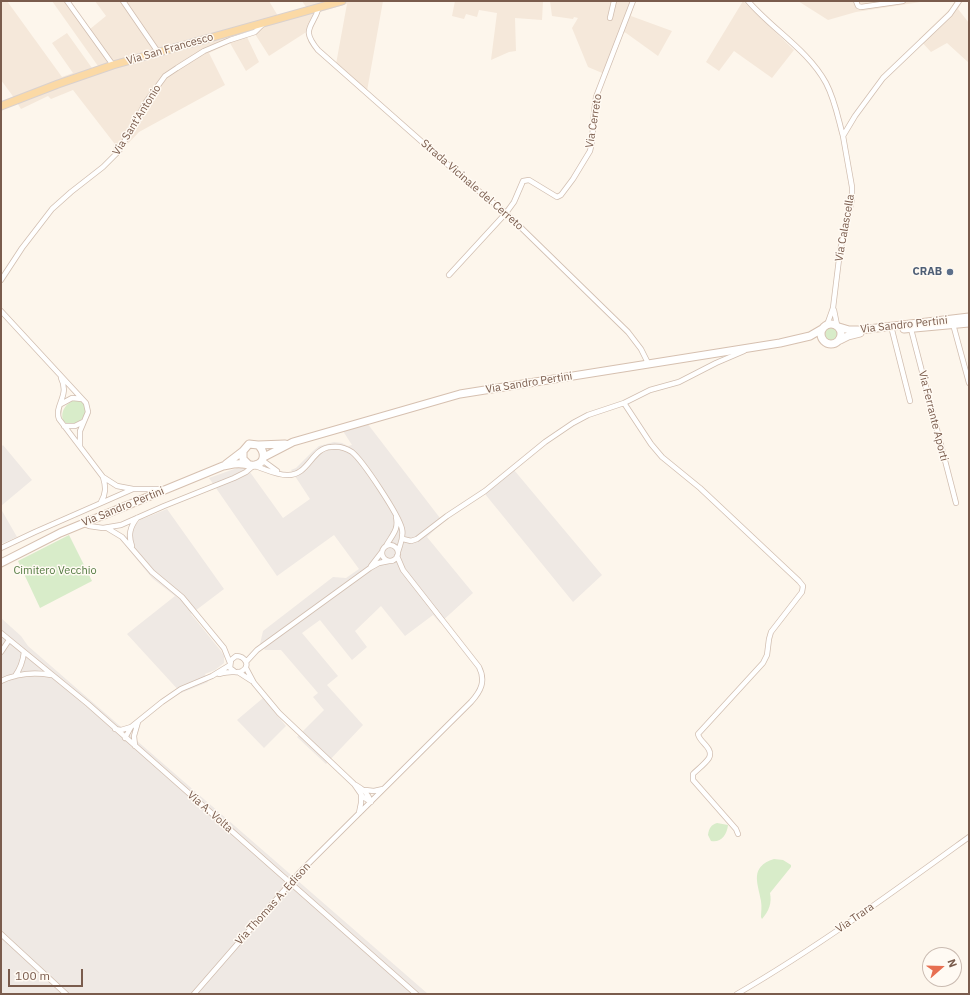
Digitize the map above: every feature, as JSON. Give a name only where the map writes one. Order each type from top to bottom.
[{"type":"main road","name":"Via San Francesco","points":[[1,106],[113,65],[342,1]]},
{"type":"main road","name":"Via Sandro Pertini","points":[[1,563],[82,523],[223,466],[235,464],[260,464],[263,459],[289,444],[467,393],[648,363],[751,348],[810,336],[833,324],[849,330],[860,330],[969,317]]},
{"type":"main road","name":"Via Sandro Pertini","points":[[803,338],[811,338],[832,345],[840,340],[857,334],[969,323]]},
{"type":"main road","points":[[838,326],[842,334],[840,340]]},
{"type":"main road","points":[[823,341],[821,336],[825,327]]},
{"type":"main road","points":[[223,466],[243,451],[249,444],[289,444]]},
{"type":"main road","points":[[258,445],[263,450],[263,459]]},
{"type":"main road","points":[[243,451],[243,459],[252,465]]},
{"type":"street","points":[[68,1],[113,65]]},
{"type":"street","points":[[123,1],[158,52]]},
{"type":"street","points":[[610,18],[614,1]]},
{"type":"street","name":"Via Cerreto","points":[[448,275],[506,213],[514,202],[524,180],[529,180],[541,186],[554,196],[559,196],[573,179],[587,158],[592,144],[594,109],[598,93],[632,1]]},
{"type":"street","name":"Via Calascella","points":[[748,1],[766,21],[804,55],[820,74],[831,94],[843,136],[852,187],[852,199],[840,252],[833,308],[825,327]]},
{"type":"street","points":[[857,3],[862,7],[903,1]]},
{"type":"street","points":[[843,136],[855,116],[883,78],[950,14],[959,1]]},
{"type":"street","name":"Strada Vicinale del Cerreto","points":[[319,7],[308,32],[318,50],[468,182],[506,213],[595,298],[628,332],[641,349],[648,363]]},
{"type":"street","name":"Via Sant'Antonio","points":[[1,280],[22,248],[52,209],[117,154],[148,100],[165,76],[204,51],[255,32],[263,24]]},
{"type":"street","name":"Via Calascella","points":[[833,308],[838,326]]},
{"type":"street","points":[[1,312],[85,401],[88,410],[86,420],[80,431],[80,446]]},
{"type":"street","points":[[954,324],[969,383]]},
{"type":"street","name":"Via Ferrante Aporti","points":[[911,329],[956,504]]},
{"type":"street","points":[[892,330],[910,401]]},
{"type":"street","points":[[403,539],[411,541],[417,539],[447,516],[485,491],[545,442],[569,425],[584,417],[624,404],[650,390],[682,381],[716,363],[751,348]]},
{"type":"street","points":[[56,372],[62,380],[64,389],[61,404],[58,410],[58,416],[103,478],[105,493],[100,504]]},
{"type":"street","points":[[61,404],[74,397],[85,401]]},
{"type":"street","points":[[624,404],[651,444],[662,457],[700,488],[800,580],[803,586],[802,594],[771,633],[767,655],[763,663],[698,734],[699,739],[709,750],[710,756],[693,774],[693,780],[736,829],[738,834]]},
{"type":"street","points":[[64,426],[75,426],[86,420]]},
{"type":"street","points":[[82,523],[92,527],[106,528],[121,525],[234,478],[246,472],[252,465],[282,474],[293,475],[302,470],[315,454],[324,448],[334,447],[347,449],[353,453],[395,511],[401,525],[403,539],[395,559],[379,563],[370,568],[257,650],[232,658],[230,664],[212,676],[181,689],[162,702],[138,722],[125,738]]},
{"type":"street","points":[[263,459],[282,474]]},
{"type":"street","points":[[103,478],[117,486],[133,489],[164,489],[174,487]]},
{"type":"street","points":[[1,548],[133,489]]},
{"type":"street","points":[[370,568],[381,553],[382,549],[386,546],[395,533],[397,521],[395,511]]},
{"type":"street","points":[[136,553],[130,541],[129,534],[131,527],[138,517]]},
{"type":"street","points":[[106,528],[120,536],[155,575],[182,597],[224,648],[230,664],[236,672],[254,682]]},
{"type":"street","points":[[386,546],[394,546],[404,570]]},
{"type":"street","points":[[381,553],[384,559],[404,570]]},
{"type":"street","name":"Via Thomas A. Edison","points":[[194,994],[291,883],[481,690],[481,672],[477,664],[404,570]]},
{"type":"street","name":"Via A. Volta","points":[[1,633],[71,690],[416,994]]},
{"type":"street","points":[[1,652],[9,640]]},
{"type":"street","points":[[224,648],[239,656],[246,665],[254,682],[281,715],[354,784],[364,790],[371,802]]},
{"type":"street","points":[[212,676],[242,671],[257,650]]},
{"type":"street","points":[[14,676],[18,672],[24,652]]},
{"type":"street","points":[[1,681],[25,674],[52,675]]},
{"type":"street","points":[[115,729],[133,729]]},
{"type":"street","points":[[133,729],[136,747]]},
{"type":"street","points":[[354,784],[365,800],[371,802]]},
{"type":"street","points":[[364,790],[374,791],[387,785]]},
{"type":"street","points":[[355,818],[361,807],[361,795]]},
{"type":"street","name":"Via Trara","points":[[737,994],[819,944],[969,837]]},
{"type":"street","points":[[1,934],[66,994]]},
{"type":"shaded area","points":[[1,1],[7,1],[62,77],[73,73],[52,43],[67,33],[92,68],[98,66],[52,1],[70,1],[90,29],[106,16],[95,1],[269,1],[278,16],[306,7],[302,1],[383,1],[367,91],[336,64],[347,4],[320,12],[311,29],[269,56],[255,34],[247,37],[259,62],[246,71],[230,43],[209,53],[225,85],[139,132],[119,153],[113,150],[114,143],[73,90],[51,99],[48,96],[21,109],[1,80]]},
{"type":"shaded area","points":[[455,1],[543,1],[542,20],[515,18],[516,51],[509,52],[491,60],[497,13],[479,10],[477,17],[466,14],[464,19],[452,16]]},
{"type":"shaded area","points":[[550,1],[635,1],[631,16],[672,31],[658,56],[623,32],[607,75],[588,67],[572,28],[578,18],[574,17],[573,19],[552,16]]},
{"type":"shaded area","points":[[743,1],[794,50],[772,78],[734,51],[719,71],[706,62]]},
{"type":"shaded area","points":[[798,1],[927,1],[856,12],[828,20]]},
{"type":"shaded area","points":[[955,1],[962,1],[958,9],[969,23],[969,63],[947,43],[931,52],[919,39],[951,8]]},
{"type":"shaded area","points":[[367,423],[443,522],[427,537],[473,593],[440,623],[433,615],[405,636],[381,606],[355,631],[367,647],[352,660],[320,620],[302,633],[338,676],[327,685],[363,725],[326,764],[297,737],[324,710],[313,697],[318,693],[281,650],[265,650],[260,644],[263,631],[333,577],[346,578],[359,569],[334,535],[277,576],[209,478],[237,468],[247,468],[283,518],[310,499],[291,470],[296,468],[319,446],[334,442],[342,443],[348,446],[352,445],[343,431]]},
{"type":"shaded area","points":[[3,445],[32,480],[1,506],[1,447]]},
{"type":"shaded area","points":[[514,470],[602,575],[573,602],[485,494]]},
{"type":"shaded area","points":[[1,509],[17,537],[1,544]]},
{"type":"shaded area","points":[[167,509],[224,589],[191,614],[221,651],[224,656],[224,663],[215,670],[205,674],[208,682],[181,693],[127,634],[175,596],[152,578],[125,545],[127,533],[140,520]]},
{"type":"shaded area","points":[[1,618],[21,636],[28,646],[428,994],[1,994]]},
{"type":"shaded area","points":[[263,698],[286,726],[264,748],[237,720]]},
{"type":"green space","points":[[831,326],[838,331],[839,334],[834,341],[831,342],[824,337],[823,334],[828,327]]},
{"type":"green space","points":[[75,400],[83,402],[87,410],[80,420],[75,424],[69,425],[63,421],[62,414],[66,405]]},
{"type":"green space","name":"Cimitero Vecchio","points":[[69,535],[92,581],[40,608],[18,561]]},
{"type":"green space","points":[[717,823],[728,825],[725,835],[718,841],[711,841],[708,835],[709,830]]},
{"type":"green space","points":[[774,859],[783,860],[791,865],[791,867],[770,893],[771,900],[769,907],[762,919],[757,882],[758,871],[766,862]]},
{"type":"place","name":"CRAB","points":[[950,272]]}]
